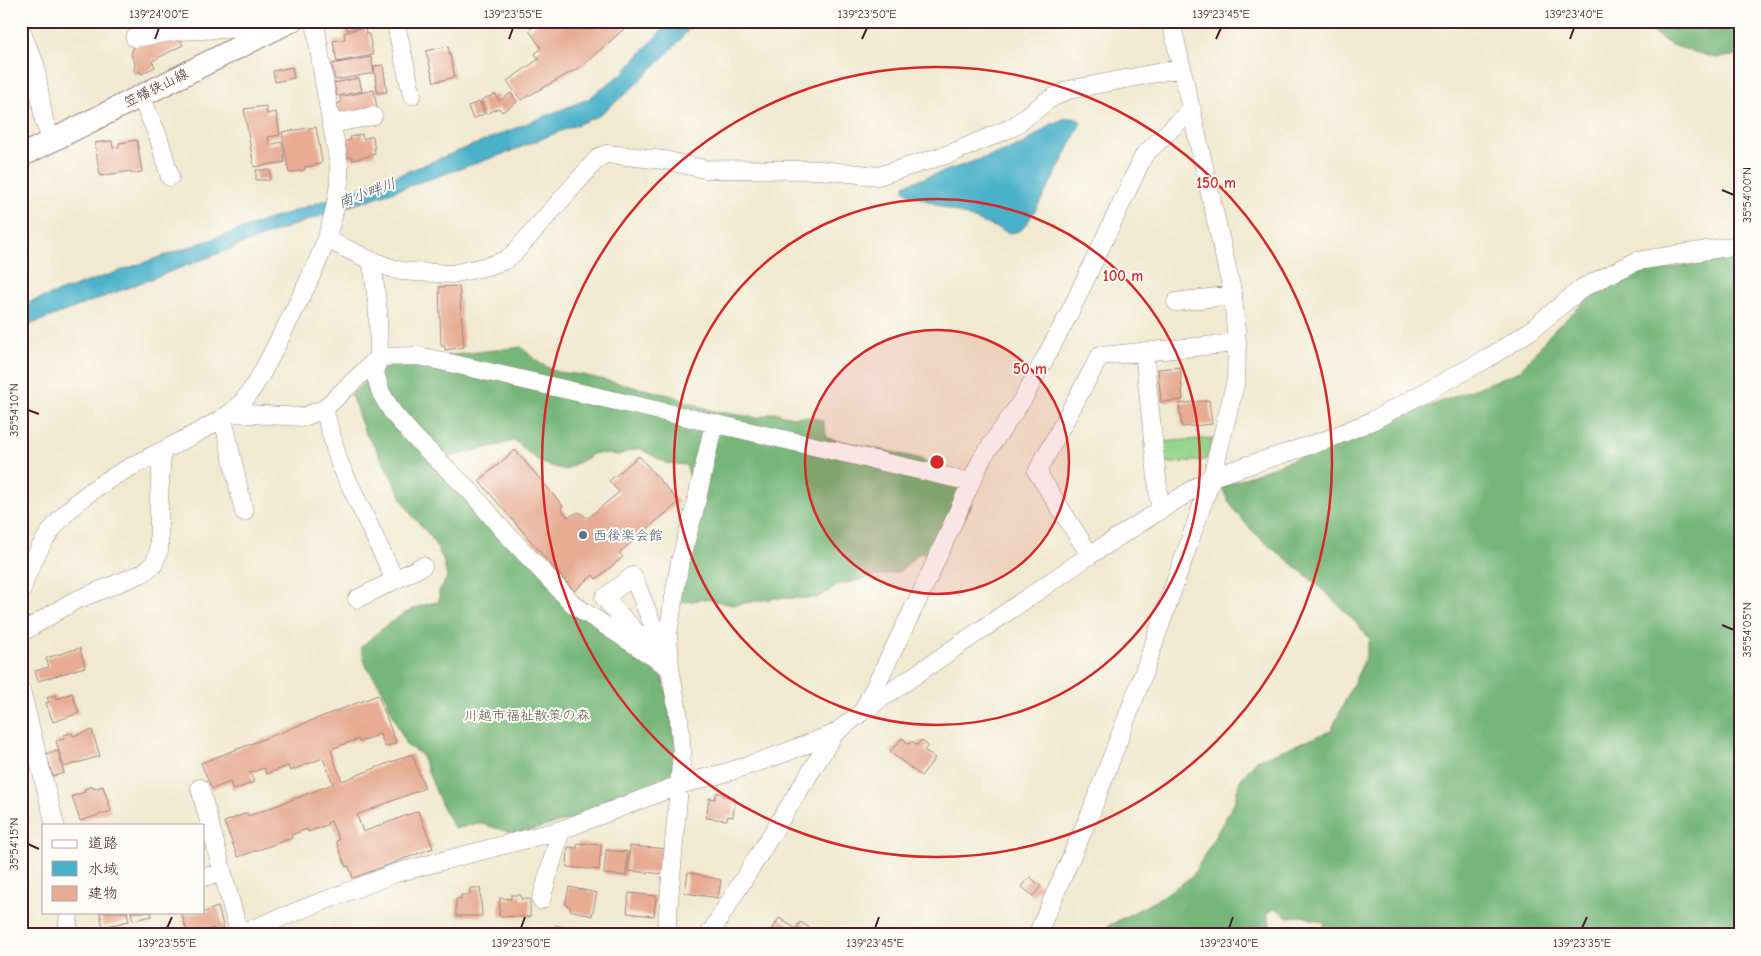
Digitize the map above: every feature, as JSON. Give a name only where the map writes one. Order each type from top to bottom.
[{"type":"main road","name":"笠幡狭山線","points":[[21,156],[140,95],[286,24]]},
{"type":"street","points":[[21,592],[44,540],[67,511],[99,484],[228,415],[256,384],[328,240],[340,182],[315,21]]},
{"type":"street","points":[[395,21],[412,95]]},
{"type":"street","points":[[1037,935],[1090,812],[1140,683],[1212,477],[1236,380],[1238,343],[1233,295],[1172,21]]},
{"type":"street","points":[[135,38],[177,31],[286,24]]},
{"type":"street","points":[[21,31],[34,64],[44,121],[52,140]]},
{"type":"street","points":[[328,240],[372,261],[400,271],[452,274],[506,260],[599,157],[607,154],[664,160],[704,169],[820,170],[878,176],[952,153],[1013,127],[1048,100],[1068,90],[1182,68]]},
{"type":"street","points":[[140,95],[158,136],[170,177]]},
{"type":"street","points":[[863,711],[925,585],[982,458],[1023,400],[1070,312],[1144,155],[1192,109]]},
{"type":"street","points":[[331,124],[373,116]]},
{"type":"street","points":[[200,788],[237,934],[396,873],[561,830],[679,785],[728,772],[834,734],[863,711],[1090,555],[1160,508],[1212,477],[1326,440],[1372,421],[1488,358],[1530,330],[1582,288],[1637,261],[1740,245]]},
{"type":"street","points":[[372,261],[378,311],[379,357],[375,373],[381,393],[393,413],[415,438],[472,493],[502,529],[574,605],[670,668]]},
{"type":"street","points":[[1176,302],[1233,295]]},
{"type":"street","points":[[1090,555],[1037,472],[1100,356],[1238,343]]},
{"type":"street","points":[[1144,351],[1160,508]]},
{"type":"street","points":[[228,415],[303,417],[324,409],[379,357],[419,356],[971,482]]},
{"type":"street","points":[[324,409],[339,462],[395,580]]},
{"type":"street","points":[[228,415],[244,512]]},
{"type":"street","points":[[666,935],[682,752],[679,719],[670,668],[668,634],[680,561],[714,423]]},
{"type":"street","points":[[21,633],[74,601],[143,573],[154,564],[159,550],[159,498],[162,451]]},
{"type":"street","points":[[356,599],[423,566]]},
{"type":"street","points":[[633,576],[644,604],[670,668],[604,598],[633,576]]},
{"type":"street","points":[[21,690],[28,749],[55,824]]},
{"type":"street","points":[[709,935],[834,734]]},
{"type":"street","points":[[541,900],[561,830]]},
{"type":"street","points":[[205,877],[223,873]]},
{"type":"street","points":[[68,935],[69,914]]},
{"type":"green space","points":[[1636,21],[1740,21],[1740,55],[1715,58],[1671,45]]},
{"type":"green space","points":[[1740,257],[1740,935],[1322,935],[1325,923],[1303,916],[1287,917],[1276,908],[1267,913],[1270,924],[1269,935],[1110,935],[1108,926],[1153,902],[1192,877],[1234,803],[1240,780],[1257,760],[1331,731],[1365,659],[1370,639],[1324,591],[1247,525],[1228,501],[1222,487],[1520,371],[1552,332],[1582,304],[1627,275]]},
{"type":"green space","name":"川越市福祉散策の森","points":[[521,347],[539,363],[557,372],[583,375],[673,396],[713,411],[758,418],[775,412],[788,416],[811,417],[823,421],[827,438],[918,458],[951,474],[972,505],[959,528],[935,551],[918,554],[901,571],[841,584],[817,598],[776,598],[733,605],[706,599],[684,602],[669,592],[685,545],[692,513],[691,481],[686,465],[666,463],[639,448],[618,455],[595,453],[565,470],[541,463],[515,441],[446,458],[455,486],[661,674],[669,708],[674,738],[675,763],[673,773],[665,788],[594,813],[517,834],[478,823],[455,829],[443,809],[421,754],[406,745],[382,689],[366,666],[361,647],[387,625],[407,612],[417,607],[439,602],[439,591],[447,578],[443,559],[431,537],[412,515],[377,450],[365,433],[351,395],[385,363]]},
{"type":"green space","points":[[1213,438],[1206,460],[1162,464],[1160,442]]},
{"type":"water","name":"南小畔川","points":[[670,21],[695,21],[675,46],[628,92],[598,116],[509,152],[286,228],[21,328],[21,305],[401,174],[588,99],[624,72]]},
{"type":"water","points":[[1066,118],[1076,118],[1081,122],[1044,196],[1020,231],[1010,233],[907,193],[904,190],[904,185],[1022,145],[1051,124]]},
{"type":"building","points":[[134,21],[163,21],[163,24],[134,27]]},
{"type":"building","points":[[344,21],[358,21],[359,27],[347,30]]},
{"type":"building","points":[[533,21],[633,21],[582,66],[521,100],[507,81],[539,59],[535,54],[541,48],[529,30],[536,25]]},
{"type":"building","points":[[365,27],[366,34],[369,34],[373,55],[337,62],[333,41],[345,39],[344,33]]},
{"type":"building","points":[[181,35],[183,45],[152,61],[155,67],[141,74],[140,71],[136,74],[134,70],[135,63],[131,55],[133,48],[144,42]]},
{"type":"building","points":[[448,46],[455,77],[434,82],[426,51]]},
{"type":"building","points":[[371,57],[374,73],[335,80],[332,64]]},
{"type":"building","points":[[383,65],[387,92],[377,93],[374,66]]},
{"type":"building","points":[[292,67],[294,78],[275,82],[273,71]]},
{"type":"building","points":[[359,78],[362,91],[337,96],[334,83]]},
{"type":"building","points":[[374,90],[377,108],[340,115],[337,104],[341,103],[340,97]]},
{"type":"building","points":[[511,93],[517,102],[502,112],[499,108],[486,114],[481,100],[496,94],[499,101]]},
{"type":"building","points":[[480,102],[484,114],[473,119],[468,106]]},
{"type":"building","points":[[266,106],[267,114],[276,112],[280,135],[268,137],[269,145],[282,142],[285,162],[254,167],[244,109]]},
{"type":"building","points":[[316,127],[322,161],[320,164],[304,167],[305,170],[289,173],[282,132]]},
{"type":"building","points":[[362,134],[363,139],[373,136],[375,154],[353,160],[352,157],[348,158],[344,142],[351,140],[350,137]]},
{"type":"building","points":[[137,140],[142,172],[131,174],[131,171],[100,176],[95,143],[112,141],[113,148],[119,147],[119,143]]},
{"type":"building","points":[[256,170],[270,170],[270,180],[256,180]]},
{"type":"building","points":[[459,286],[464,347],[445,350],[445,346],[441,346],[439,287]]},
{"type":"building","points":[[1180,367],[1183,400],[1161,402],[1158,369]]},
{"type":"building","points":[[1209,400],[1212,424],[1182,427],[1179,404]]},
{"type":"building","name":"西後楽会館","points":[[515,450],[563,506],[561,508],[568,517],[579,512],[588,518],[619,492],[609,481],[639,456],[679,502],[619,553],[623,557],[596,579],[593,575],[574,591],[479,481]]},
{"type":"building","points":[[80,648],[85,667],[38,681],[35,671],[49,667],[46,658]]},
{"type":"building","points":[[72,693],[79,713],[53,722],[46,703],[49,702],[47,698],[55,695],[56,699]]},
{"type":"building","points":[[378,695],[396,743],[385,747],[380,734],[359,742],[358,739],[331,749],[333,757],[342,781],[412,754],[425,788],[357,815],[363,832],[418,811],[433,848],[353,878],[349,866],[346,867],[336,841],[339,840],[331,821],[327,825],[308,832],[307,829],[291,835],[292,838],[238,857],[224,822],[247,813],[249,816],[333,784],[323,758],[290,771],[288,766],[266,774],[264,768],[250,773],[254,782],[233,790],[230,782],[212,789],[201,763]]},
{"type":"building","points":[[92,730],[100,756],[64,767],[56,741],[64,739],[64,735],[72,733],[73,736]]},
{"type":"building","points":[[902,738],[909,744],[912,741],[917,745],[921,740],[928,746],[924,750],[935,758],[921,776],[890,752]]},
{"type":"building","points":[[58,751],[64,773],[53,776],[46,754]]},
{"type":"building","points":[[93,786],[94,789],[103,786],[111,811],[80,821],[72,796],[85,792],[84,789]]},
{"type":"building","points":[[716,793],[723,793],[723,796],[735,798],[733,817],[728,816],[727,820],[706,818],[709,798],[715,799]]},
{"type":"building","points":[[578,843],[601,845],[599,870],[567,867],[568,847],[577,848]]},
{"type":"building","points":[[630,846],[670,849],[668,874],[628,871]]},
{"type":"building","points":[[606,850],[628,852],[626,876],[604,874]]},
{"type":"building","points":[[688,872],[721,880],[718,898],[685,893]]},
{"type":"building","points":[[1030,877],[1041,886],[1033,896],[1022,887]]},
{"type":"building","points":[[569,887],[597,893],[592,916],[570,910],[571,907],[565,905]]},
{"type":"building","points":[[470,888],[480,888],[482,916],[456,916],[456,899],[461,899],[461,895],[470,895]]},
{"type":"building","points":[[629,893],[656,896],[654,916],[627,913]]},
{"type":"building","points":[[511,895],[521,895],[521,899],[530,899],[530,917],[499,916],[500,898],[511,899]]},
{"type":"building","points":[[218,907],[224,929],[214,932],[213,928],[204,935],[188,935],[182,915],[205,914],[205,912]]},
{"type":"building","points":[[100,914],[127,914],[129,921],[103,927]]},
{"type":"building","points":[[132,914],[152,914],[152,916],[133,920]]},
{"type":"building","points":[[779,918],[796,929],[800,922],[810,928],[806,935],[769,935]]},
{"type":"building","points":[[556,926],[582,931],[581,935],[554,935]]},
{"type":"building","points":[[335,929],[337,935],[321,935],[320,932]]},
{"type":"place","name":"西後楽会館","points":[[583,535]]}]
